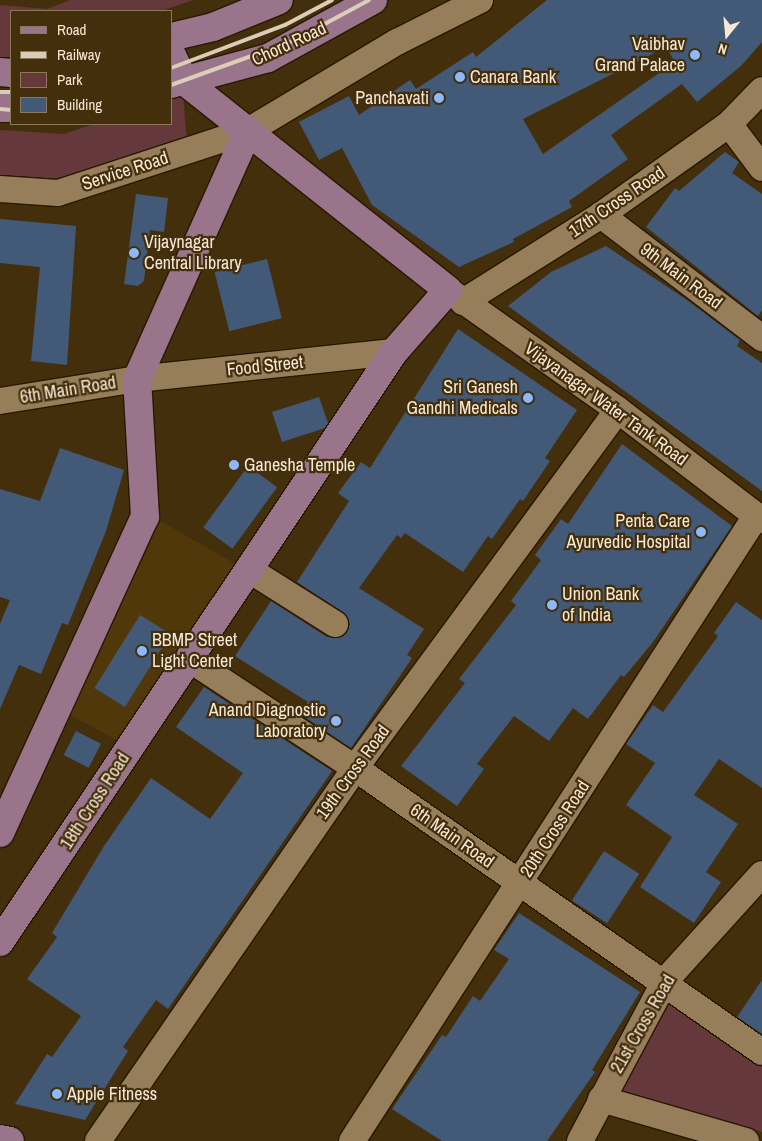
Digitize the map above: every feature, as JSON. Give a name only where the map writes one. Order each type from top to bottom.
[{"type":"main road","points":[[172,37],[212,27],[279,0]]},
{"type":"main road","name":"Chord Road","points":[[178,83],[268,58],[373,0]]},
{"type":"main road","points":[[172,57],[178,83],[248,131],[455,296]]},
{"type":"main road","points":[[0,833],[145,517],[136,379],[248,131]]},
{"type":"main road","name":"18th Cross Road","points":[[0,942],[394,352],[455,296]]},
{"type":"main road","points":[[0,1139],[10,1141]]},
{"type":"street","points":[[248,131],[397,42],[480,0]]},
{"type":"street","name":"17th Cross Road","points":[[455,296],[601,215],[729,124],[762,90]]},
{"type":"street","points":[[729,124],[762,168]]},
{"type":"street","name":"Service Road","points":[[0,189],[58,193],[248,131]]},
{"type":"street","name":"9th Main Road","points":[[601,215],[762,338]]},
{"type":"street","name":"Vijayanagar Water Tank Road","points":[[455,296],[618,410],[759,518]]},
{"type":"street","name":"Food Street","points":[[136,379],[394,352]]},
{"type":"street","name":"6th Main Road","points":[[0,401],[136,379]]},
{"type":"street","name":"19th Cross Road","points":[[98,1141],[355,768],[618,410]]},
{"type":"street","name":"20th Cross Road","points":[[352,1141],[759,518]]},
{"type":"street","points":[[248,569],[335,624]]},
{"type":"street","name":"6th Main Road","points":[[189,659],[355,768],[520,883],[665,980],[762,1052]]},
{"type":"street","name":"21st Cross Road","points":[[580,1141],[665,980],[759,884]]},
{"type":"street","points":[[602,1099],[746,1141]]},
{"type":"shaded area","points":[[160,521],[239,566],[120,742],[70,715]]},
{"type":"green space","points":[[70,0],[193,0],[164,10],[10,10],[10,63],[0,67],[0,5],[47,9]]},
{"type":"green space","points":[[183,95],[187,144],[52,185],[0,181],[0,130],[64,134],[91,125],[172,125],[172,99]]},
{"type":"green space","points":[[668,999],[762,1066],[762,1132],[618,1090]]},
{"type":"building","points":[[547,0],[762,0],[762,42],[741,66],[697,102],[682,84],[611,135],[628,159],[569,201],[572,207],[513,239],[514,242],[459,267],[372,205],[342,148],[319,160],[299,122],[349,96],[359,115],[410,80],[416,89],[473,52],[476,57]],"holes":[[[666,47],[675,62],[543,154],[523,119]]]},
{"type":"building","points":[[725,152],[739,162],[732,173],[762,194],[762,310],[758,316],[646,227],[675,188],[679,191]]},
{"type":"building","points":[[136,194],[168,198],[164,232],[150,230],[144,281],[138,286],[124,284]]},
{"type":"building","points":[[0,219],[76,226],[67,365],[31,361],[40,267],[0,263]]},
{"type":"building","points":[[606,246],[687,300],[740,340],[737,346],[762,363],[762,491],[508,306],[551,272]]},
{"type":"building","points":[[267,259],[282,318],[229,331],[215,272]]},
{"type":"building","points":[[458,329],[577,410],[545,458],[550,461],[523,501],[520,499],[492,539],[488,536],[463,572],[405,533],[401,538],[397,535],[359,588],[424,629],[407,655],[412,658],[351,748],[300,714],[308,702],[235,656],[271,601],[327,637],[342,637],[347,632],[350,624],[343,612],[297,582],[349,501],[338,493],[361,462],[370,468]]},
{"type":"building","points":[[319,397],[328,423],[325,428],[282,442],[272,412]]},
{"type":"building","points":[[622,444],[732,526],[653,642],[624,677],[621,675],[588,719],[573,708],[549,741],[514,716],[477,764],[484,769],[457,806],[401,766],[465,683],[459,679],[516,605],[511,601],[541,560],[535,555],[561,519],[568,524]]},
{"type":"building","points":[[60,448],[124,470],[106,531],[68,625],[62,623],[41,674],[19,665],[0,709],[0,624],[10,600],[0,597],[0,489],[40,501]]},
{"type":"building","points":[[248,466],[277,487],[232,549],[203,527]]},
{"type":"building","points":[[736,602],[762,620],[762,788],[719,759],[694,795],[738,824],[706,872],[721,882],[694,923],[640,887],[672,837],[626,805],[655,763],[626,744],[653,705],[663,712],[718,636],[714,633]]},
{"type":"building","points":[[140,615],[171,634],[125,707],[94,688]]},
{"type":"building","points":[[204,687],[332,771],[168,1009],[156,1000],[123,1047],[128,1051],[85,1120],[15,1104],[47,1054],[52,1057],[81,1016],[27,979],[57,937],[52,933],[104,846],[151,778],[210,819],[243,773],[176,727]]},
{"type":"building","points":[[76,731],[101,744],[89,768],[64,755]]},
{"type":"building","points":[[604,851],[639,874],[607,923],[572,900]]},
{"type":"building","points":[[519,913],[640,992],[592,1070],[595,1072],[547,1141],[442,1141],[392,1109],[442,1035],[446,1037],[473,996],[480,1001],[509,959],[494,950]]},
{"type":"building","points":[[762,980],[762,1034],[737,1017]]},
{"type":"railway","points":[[172,68],[285,25],[332,0]]},
{"type":"railway","points":[[172,85],[293,41],[369,0]]},
{"type":"railway","points":[[0,92],[10,92]]},
{"type":"railway","points":[[0,109],[10,110]]},
{"type":"place","name":"Vaibhav Grand Palace","points":[[695,55]]},
{"type":"place","name":"Canara Bank","points":[[460,77]]},
{"type":"place","name":"Panchavati","points":[[439,98]]},
{"type":"place","name":"Vijaynagar Central Library","points":[[134,253]]},
{"type":"place","name":"Sri Ganesh Gandhi Medicals","points":[[528,398]]},
{"type":"place","name":"Ganesha Temple","points":[[234,465]]},
{"type":"place","name":"Penta Care Ayurvedic Hospital","points":[[701,532]]},
{"type":"place","name":"Union Bank of India","points":[[552,605]]},
{"type":"place","name":"BBMP Street Light Center","points":[[142,651]]},
{"type":"place","name":"Anand Diagnostic Laboratory","points":[[336,721]]},
{"type":"place","name":"Apple Fitness","points":[[57,1094]]}]
